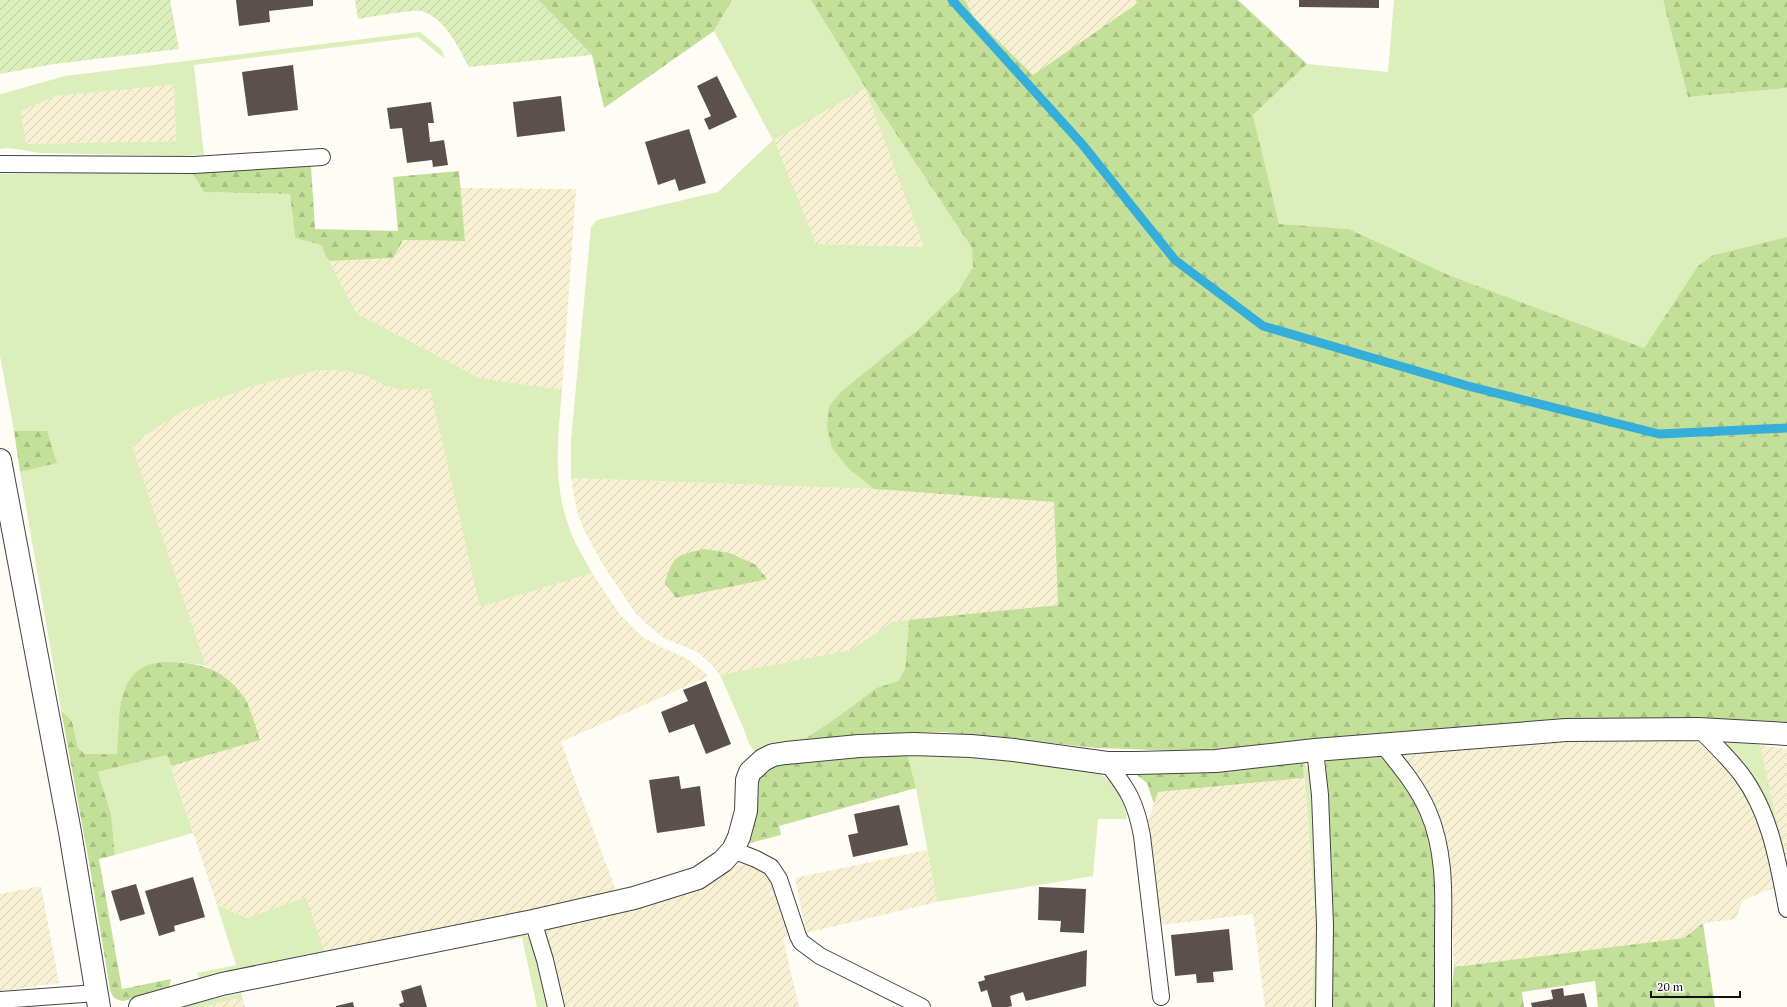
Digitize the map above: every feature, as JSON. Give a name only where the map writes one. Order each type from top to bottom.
[{"type":"street","points":[[0,460],[70,832],[98,1000]]},
{"type":"street","points":[[140,1007],[222,984],[533,921],[634,898],[698,878],[723,861],[733,850],[739,837],[746,811],[747,780],[750,772],[763,760],[773,755],[786,752],[859,746],[913,744],[971,746],[1014,750],[1107,763],[1216,761],[1315,750],[1566,730],[1698,729],[1787,734]]},
{"type":"lane","points":[[0,164],[194,165],[322,157]]},
{"type":"lane","points":[[1698,729],[1741,775],[1758,802],[1773,841],[1787,909]]},
{"type":"lane","points":[[1383,745],[1416,790],[1428,810],[1438,840],[1441,854],[1444,894],[1443,1007]]},
{"type":"lane","points":[[1315,750],[1320,795],[1325,925],[1324,1007]]},
{"type":"lane","points":[[1107,763],[1123,782],[1131,795],[1138,814],[1142,836],[1161,996]]},
{"type":"lane","points":[[733,850],[765,863],[775,872],[798,936],[807,948],[922,1007]]},
{"type":"lane","points":[[533,921],[545,960],[556,1007]]},
{"type":"lane","points":[[0,1000],[98,1000]]},
{"type":"shaded area","points":[[965,0],[1135,0],[1139,3],[1033,75],[973,16]]},
{"type":"shaded area","points":[[174,85],[176,141],[26,144],[21,111],[56,96]]},
{"type":"shaded area","points":[[865,87],[924,247],[816,244],[773,140]]},
{"type":"shaded area","points":[[460,188],[576,189],[562,390],[480,378],[356,313],[329,261],[393,258],[403,240],[465,241]]},
{"type":"shaded area","points":[[320,370],[345,371],[368,376],[383,385],[396,389],[430,389],[480,607],[592,573],[619,613],[643,637],[686,658],[709,676],[561,742],[616,891],[326,957],[306,897],[247,918],[217,905],[171,766],[260,740],[225,677],[206,666],[132,446],[144,436],[183,411],[257,385]]},
{"type":"shaded area","points":[[571,478],[874,489],[1054,502],[1058,605],[892,622],[851,650],[720,675],[709,662],[697,652],[664,638],[636,614],[603,565],[585,532],[577,512]],"holes":[[[730,553],[712,590],[676,598]]]},
{"type":"shaded area","points":[[1634,738],[1692,739],[1711,752],[1735,777],[1758,814],[1777,887],[1743,900],[1736,919],[1703,923],[1684,938],[1454,967],[1451,906],[1443,847],[1398,753],[1450,746]]},
{"type":"shaded area","points":[[1760,745],[1787,749],[1787,869],[1786,862]]},
{"type":"shaded area","points":[[1304,778],[1316,925],[1312,1007],[1265,1007],[1253,914],[1161,925],[1148,821],[1158,792]]},
{"type":"shaded area","points":[[927,850],[937,902],[806,933],[795,878]]},
{"type":"shaded area","points":[[753,864],[763,869],[770,877],[775,889],[789,936],[783,938],[799,1007],[561,1007],[540,928],[739,865]]},
{"type":"shaded area","points":[[41,886],[59,983],[0,991],[0,894]]},
{"type":"shaded area","points":[[236,999],[243,1000],[245,1007],[204,1007]]},
{"type":"green space","points":[[0,0],[170,0],[179,49],[54,64],[0,74]]},
{"type":"green space","points":[[355,0],[538,0],[592,55],[469,67],[456,43],[445,27],[430,15],[422,11],[411,11],[358,19]]},
{"type":"green space","points":[[538,0],[732,0],[714,31],[604,108],[592,55]]},
{"type":"green space","points":[[732,0],[811,0],[865,87],[972,248],[973,266],[967,279],[954,296],[916,332],[843,390],[849,469],[874,489],[571,478],[571,440],[591,227],[597,220],[718,192],[773,140],[714,31]],"holes":[[[865,88],[924,247],[816,244],[774,140]]]},
{"type":"green space","points":[[811,0],[965,0],[973,16],[1033,75],[1138,3],[1135,0],[1238,0],[1307,64],[1253,115],[1279,224],[1349,229],[1451,276],[1644,348],[1698,266],[1713,255],[1787,237],[1787,726],[1307,743],[1188,751],[1098,748],[943,732],[884,734],[802,741],[842,714],[876,688],[898,681],[905,669],[909,620],[1058,605],[1054,502],[874,489],[849,469],[832,448],[827,427],[829,406],[843,390],[920,328],[959,290],[973,267],[972,248],[865,87]]},
{"type":"green space","points":[[1394,0],[1663,0],[1688,97],[1787,88],[1787,237],[1713,255],[1698,266],[1644,348],[1451,276],[1349,229],[1279,225],[1253,115],[1307,64],[1388,72]]},
{"type":"green space","points":[[1663,0],[1787,0],[1787,88],[1688,97]]},
{"type":"green space","points":[[420,32],[442,50],[445,59],[418,37],[194,65],[204,155],[178,156],[41,153],[5,148],[0,149],[0,94],[65,76]],"holes":[[[174,85],[176,141],[26,144],[21,111],[56,96]]]},
{"type":"green space","points":[[311,166],[315,229],[398,231],[393,177],[459,171],[465,241],[403,240],[393,258],[329,261],[321,245],[295,238],[290,194],[204,192],[192,172]]},
{"type":"green space","points":[[192,172],[204,192],[290,194],[295,238],[321,245],[356,313],[480,378],[562,390],[558,443],[561,495],[564,512],[572,536],[592,573],[480,607],[430,389],[396,389],[383,385],[368,376],[345,371],[320,370],[257,385],[183,411],[144,436],[132,446],[206,666],[175,662],[145,666],[121,704],[118,728],[118,754],[85,754],[78,748],[72,721],[61,710],[20,472],[56,463],[47,431],[14,431],[0,356],[0,174]]},
{"type":"green space","points":[[14,431],[47,431],[57,463],[20,472]]},
{"type":"green space","points":[[704,549],[730,553],[756,565],[767,579],[676,598],[665,583],[671,567],[677,558],[682,555]]},
{"type":"green space","points":[[909,620],[905,669],[898,681],[876,688],[842,714],[802,741],[756,753],[749,744],[720,675],[851,650],[892,622]]},
{"type":"green space","points":[[163,662],[198,665],[208,668],[227,679],[244,697],[251,712],[260,740],[171,766],[167,755],[98,772],[111,814],[115,855],[99,859],[122,989],[171,979],[168,991],[123,1001],[114,998],[110,989],[89,862],[61,710],[72,721],[78,748],[85,754],[117,754],[120,706],[123,693],[128,683],[135,673],[145,666]]},
{"type":"green space","points":[[1717,739],[1760,745],[1786,862]]},
{"type":"green space","points":[[907,752],[1089,768],[1111,782],[1116,788],[1123,801],[1127,819],[1098,819],[1093,876],[937,902],[916,788]]},
{"type":"green space","points":[[907,752],[916,788],[779,826],[781,835],[746,844],[753,802],[759,781],[770,767],[786,763]]},
{"type":"green space","points":[[1381,753],[1400,776],[1417,803],[1427,833],[1434,867],[1436,1007],[1331,1007],[1326,759]]},
{"type":"green space","points":[[167,755],[193,833],[115,855],[111,814],[98,772]]},
{"type":"green space","points":[[1303,761],[1311,773],[1319,914],[1318,1007],[1312,1007],[1316,925]]},
{"type":"green space","points":[[1303,761],[1304,778],[1158,792],[1154,804],[1147,783],[1133,772]]},
{"type":"green space","points":[[306,897],[326,957],[202,982],[197,973],[236,965],[217,905],[247,918]]},
{"type":"green space","points":[[1703,923],[1715,1007],[1598,1007],[1595,981],[1522,992],[1524,1007],[1450,1007],[1454,967],[1684,938]]},
{"type":"green space","points":[[525,933],[535,947],[548,1007],[537,1007],[522,937],[509,940],[509,935]]},
{"type":"green space","points":[[241,993],[243,1000],[235,999],[204,1007],[178,1007]]},
{"type":"building","points":[[236,0],[313,0],[313,6],[269,11],[270,22],[239,26]]},
{"type":"building","points":[[1299,0],[1379,0],[1379,8],[1299,7]]},
{"type":"building","points":[[293,65],[298,110],[248,116],[242,72]]},
{"type":"building","points":[[717,76],[737,117],[709,130],[704,119],[711,116],[697,86]]},
{"type":"building","points":[[561,96],[565,131],[517,137],[513,102]]},
{"type":"building","points":[[431,102],[434,123],[428,123],[430,142],[444,140],[448,165],[433,167],[432,160],[407,163],[402,128],[390,129],[387,108]]},
{"type":"building","points":[[689,129],[706,183],[679,191],[675,179],[658,185],[645,142]]},
{"type":"building","points":[[706,681],[731,744],[706,754],[694,724],[669,733],[661,712],[688,701],[683,690]]},
{"type":"building","points":[[679,776],[681,789],[700,786],[705,826],[657,833],[649,780]]},
{"type":"building","points":[[899,805],[908,845],[853,857],[848,835],[858,833],[854,814]]},
{"type":"building","points":[[193,877],[205,917],[174,926],[175,931],[159,936],[145,891]]},
{"type":"building","points":[[136,884],[145,914],[120,921],[111,891]]},
{"type":"building","points":[[1039,887],[1086,889],[1084,933],[1060,932],[1061,921],[1038,920]]},
{"type":"building","points":[[1229,929],[1233,970],[1213,972],[1214,982],[1197,983],[1196,974],[1175,976],[1171,935]]},
{"type":"building","points":[[1087,950],[1086,986],[1026,1001],[1023,992],[1010,996],[1012,1006],[1008,1007],[992,1007],[987,990],[981,992],[978,982],[985,980],[984,976]]},
{"type":"building","points":[[421,985],[427,1007],[400,1007],[399,1004],[404,1002],[401,991]]},
{"type":"building","points":[[1563,988],[1564,996],[1584,993],[1587,1007],[1532,1007],[1531,1003],[1553,999],[1551,990]]},
{"type":"building","points":[[353,1002],[354,1007],[336,1007],[336,1006]]},
{"type":"waterway","points":[[952,0],[1082,144],[1175,260],[1263,326],[1468,386],[1659,434],[1787,428]]}]
